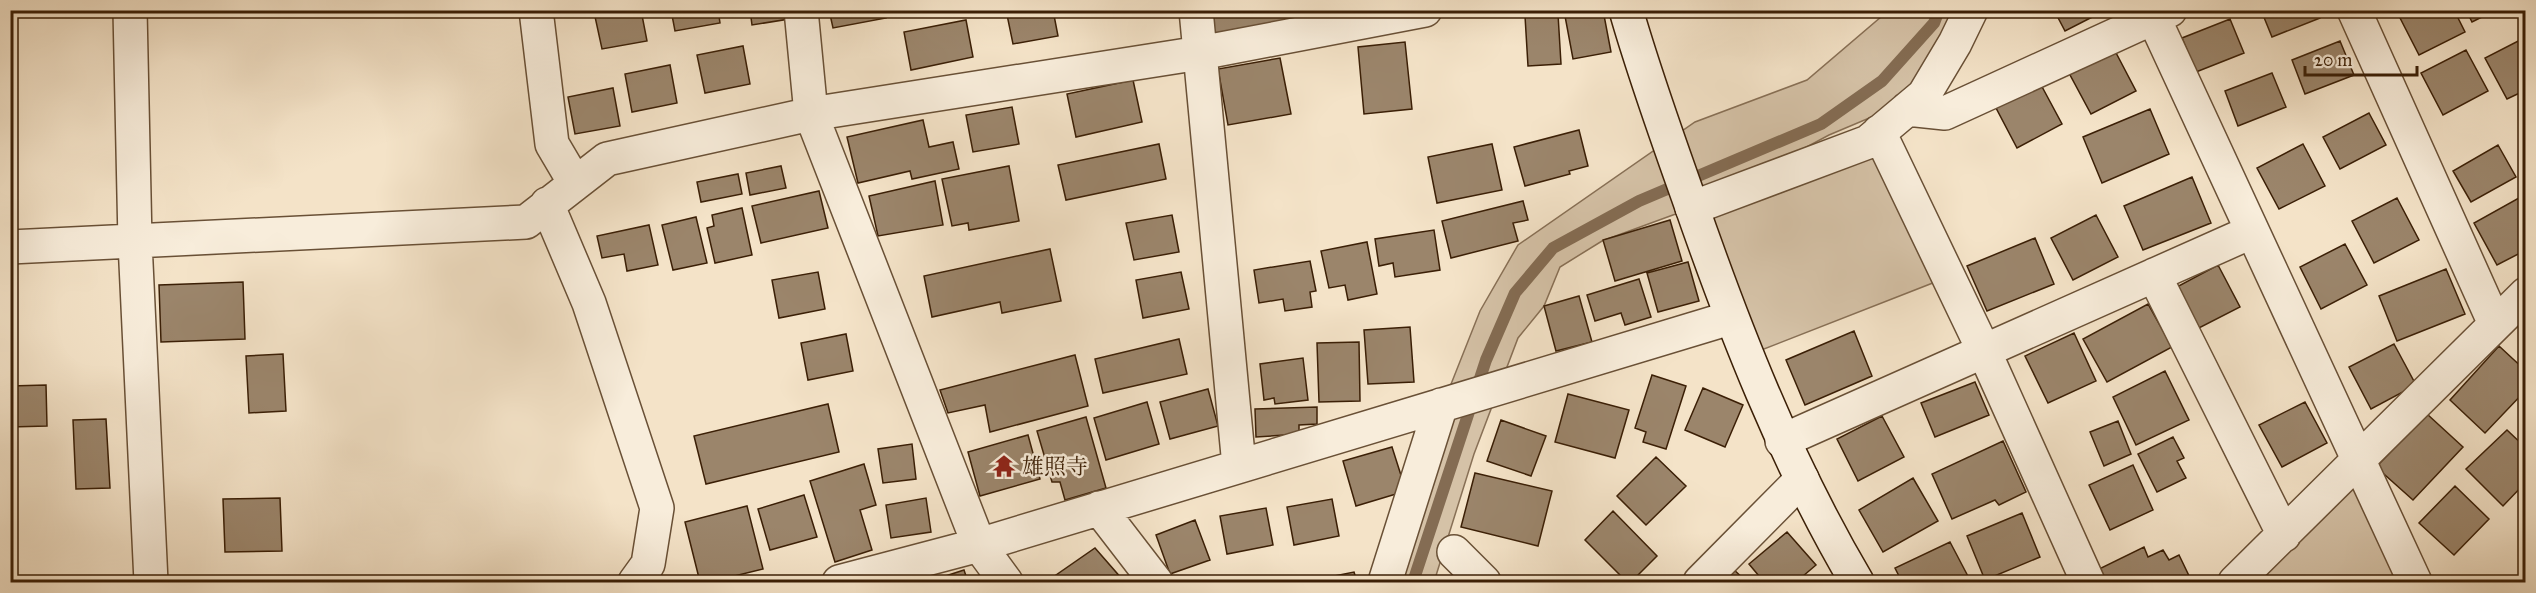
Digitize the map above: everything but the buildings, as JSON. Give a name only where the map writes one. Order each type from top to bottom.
[{"type":"street","points":[[130,10],[135,242],[152,582]]},
{"type":"street","points":[[537,10],[552,144],[575,183]]},
{"type":"street","points":[[801,10],[811,114],[979,545],[1006,582]]},
{"type":"street","points":[[1196,10],[1239,466]]},
{"type":"street","points":[[10,247],[526,222],[607,159],[811,114],[1200,53],[1425,10]]},
{"type":"street","points":[[1626,10],[1639,56],[1730,318],[1782,441],[1857,582]]},
{"type":"street","points":[[1692,208],[1868,142],[1924,95],[1955,43],[1971,10]]},
{"type":"street","points":[[2354,10],[2495,324]]},
{"type":"street","points":[[1907,109],[1944,113],[2158,13],[2252,232],[2415,582]]},
{"type":"street","points":[[1879,132],[1984,351],[2088,582]]},
{"type":"street","points":[[547,204],[589,303],[657,508],[648,564],[635,582]]},
{"type":"street","points":[[1782,441],[2252,232]]},
{"type":"street","points":[[2154,275],[2284,535]]},
{"type":"street","points":[[2235,582],[2526,294]]},
{"type":"street","points":[[839,582],[979,545],[1730,318]]},
{"type":"street","points":[[1385,582],[1441,405]]},
{"type":"street","points":[[1700,582],[1802,479]]},
{"type":"street","points":[[1099,508],[1156,582]]},
{"type":"street","points":[[1454,552],[1484,582]]},
{"type":"shaded area","points":[[1888,11],[1971,11],[1924,95],[1829,135],[1698,205],[1868,142],[1948,277],[1746,356],[1692,208],[1602,241],[1560,267],[1544,306],[1518,338],[1474,454],[1434,582],[1380,582],[1436,422],[1480,311],[1518,245],[1695,122],[1807,80]]},
{"type":"shaded area","points":[[2358,460],[2405,582],[2237,582]]},
{"type":"waterway","points":[[1413,582],[1486,360],[1515,293],[1553,248],[1639,201],[1821,124],[1882,81],[1934,23],[1939,10]]},
{"type":"place","name":"雄照寺","points":[[1004,466]]}]
